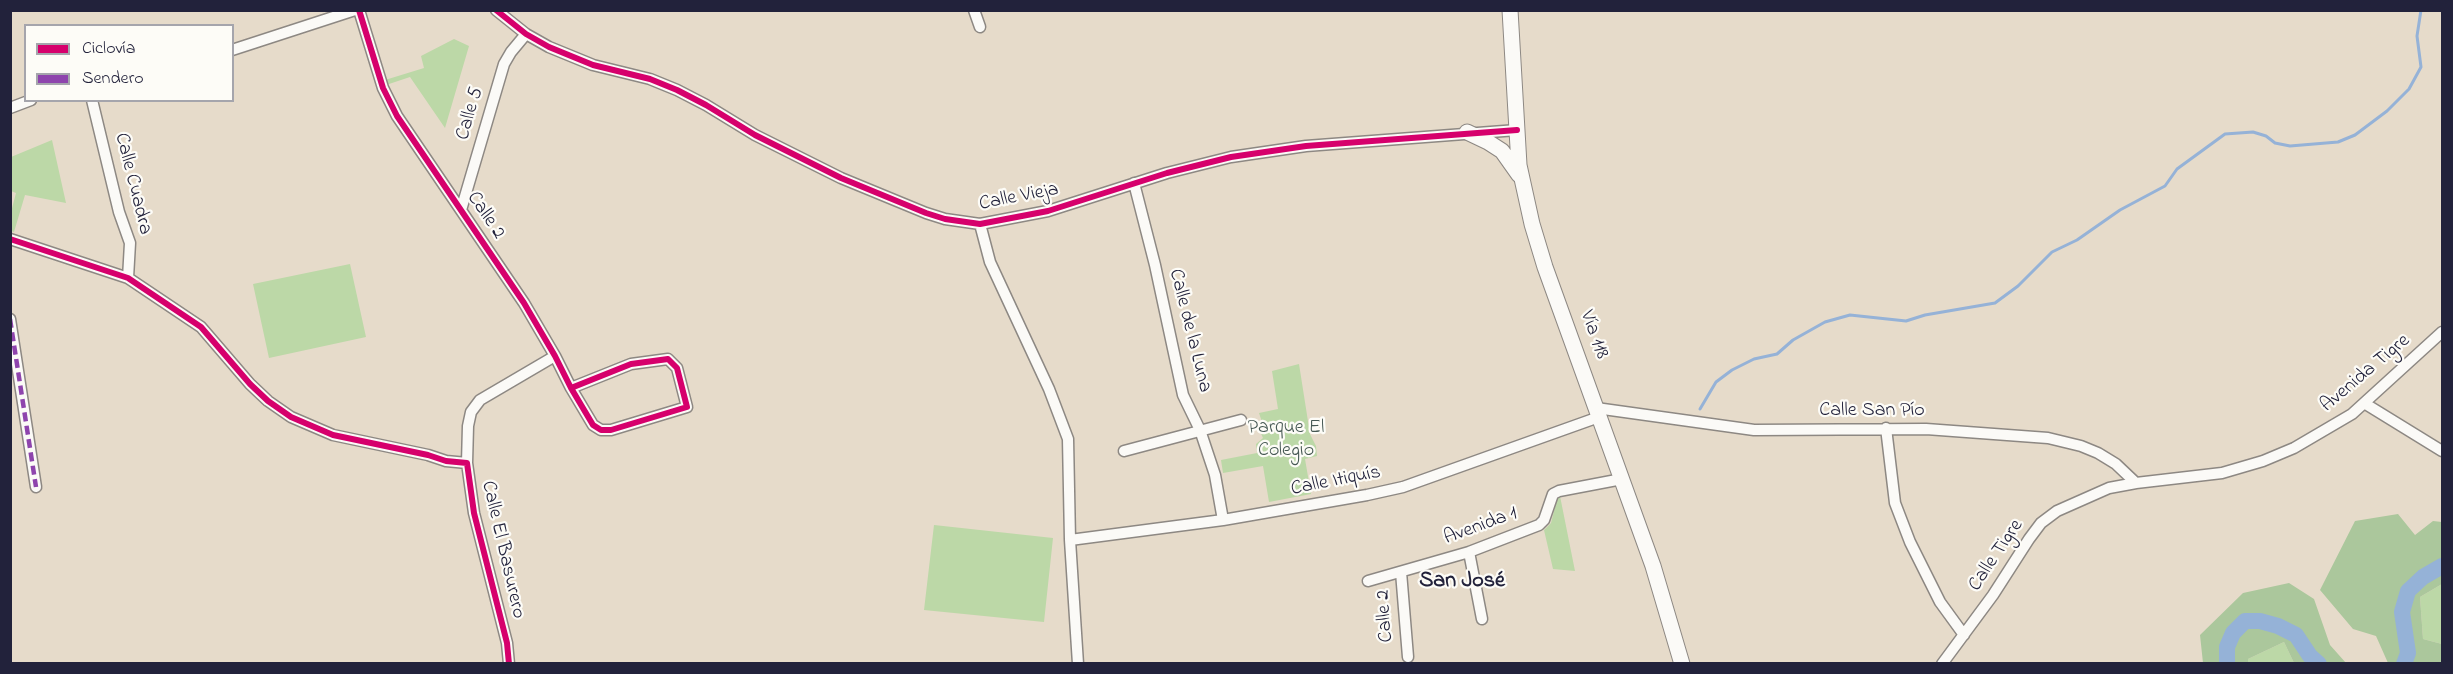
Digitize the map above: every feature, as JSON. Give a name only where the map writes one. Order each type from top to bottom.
[{"type":"main road","name":"Vía 118","points":[[1510,10],[1521,180],[1545,267],[1653,566],[1682,663]]},
{"type":"main road","points":[[1467,132],[1502,151],[1521,180]]},
{"type":"street","points":[[234,49],[357,10]]},
{"type":"street","name":"Calle 2","points":[[357,10],[383,88],[393,107],[524,303],[571,388],[593,425],[601,430],[611,430],[687,407],[677,368],[668,359],[631,364],[571,388]]},
{"type":"street","name":"Calle Vieja","points":[[496,10],[526,34],[568,56],[650,79],[677,90],[755,135],[860,186],[926,213],[980,224],[1048,211],[1134,183],[1231,156],[1271,150],[1467,132],[1517,130]]},
{"type":"street","points":[[974,10],[980,27]]},
{"type":"street","name":"Calle 5","points":[[461,210],[504,64],[526,34]]},
{"type":"street","points":[[10,108],[26,102]]},
{"type":"street","name":"Calle Cuadra","points":[[92,102],[119,212],[130,243],[128,278]]},
{"type":"street","name":"Calle de la Luna","points":[[1134,183],[1183,395],[1200,430],[1215,475],[1223,520]]},
{"type":"street","points":[[980,224],[990,262],[1049,389],[1068,439],[1070,540],[1078,663]]},
{"type":"street","name":"Calle El Basurero","points":[[10,239],[128,278],[201,327],[255,389],[291,417],[333,435],[446,461],[468,463],[474,513],[507,644],[509,663]]},
{"type":"street","points":[[10,319],[36,487]]},
{"type":"street","name":"Avenida Tigre","points":[[2136,483],[2222,473],[2263,461],[2294,448],[2326,431],[2364,403],[2442,332]]},
{"type":"street","points":[[468,463],[468,426],[471,412],[480,400],[555,356]]},
{"type":"street","points":[[2364,403],[2442,451]]},
{"type":"street","name":"Calle San Pío","points":[[1598,412],[1754,430],[1926,429],[2066,441],[2098,453],[2116,464],[2136,483]]},
{"type":"street","name":"Calle Itiquís","points":[[1070,540],[1223,520],[1403,487],[1598,412]]},
{"type":"street","points":[[1124,451],[1241,420]]},
{"type":"street","points":[[1886,428],[1895,503],[1910,542],[1940,602],[1964,635]]},
{"type":"street","name":"Avenida 1","points":[[1368,581],[1469,552],[1539,525],[1545,520],[1553,494],[1558,491],[1622,479]]},
{"type":"street","name":"Calle Tigre","points":[[1942,663],[2041,523],[2057,511],[2093,494],[2136,483]]},
{"type":"street","points":[[1469,552],[1482,619]]},
{"type":"street","name":"Calle 2","points":[[1401,572],[1408,657]]},
{"type":"green space","points":[[454,39],[469,46],[445,128],[410,77],[386,85],[385,80],[424,68],[421,56]]},
{"type":"green space","points":[[52,140],[66,203],[25,195],[14,232],[11,231],[11,212],[16,193],[11,191],[11,157]]},
{"type":"green space","points":[[350,264],[366,337],[269,358],[253,284]]},
{"type":"green space","name":"Parque El Colegio","points":[[1299,364],[1310,434],[1316,446],[1317,456],[1305,459],[1311,494],[1269,502],[1263,466],[1223,473],[1221,460],[1257,453],[1256,444],[1263,438],[1259,429],[1259,422],[1262,422],[1259,413],[1278,409],[1272,371]]},
{"type":"green space","points":[[1560,496],[1575,571],[1553,569],[1544,530],[1551,523],[1557,499]]},
{"type":"green space","points":[[2398,514],[2415,535],[2433,521],[2442,522],[2442,584],[2420,597],[2423,639],[2442,644],[2442,663],[2388,663],[2376,636],[2353,629],[2320,590],[2355,521]]},
{"type":"green space","points":[[934,525],[1053,538],[1044,622],[924,610]]},
{"type":"green space","points":[[2289,583],[2314,599],[2330,645],[2346,663],[2294,663],[2284,642],[2248,659],[2248,663],[2203,663],[2200,635],[2243,593]]},
{"type":"green space","points":[[2442,584],[2442,644],[2423,639],[2420,597]]},
{"type":"green space","points":[[2284,642],[2294,663],[2248,663],[2248,659]]},
{"type":"waterway","points":[[1700,409],[1716,382],[1732,370],[1754,359],[1777,354],[1793,340],[1825,322],[1850,315],[1906,321],[1925,315],[1995,303],[2018,286],[2052,252],[2077,240],[2120,210],[2165,186],[2177,169],[2225,134],[2253,132],[2266,136],[2275,143],[2290,146],[2338,142],[2355,135],[2387,111],[2409,89],[2421,67],[2417,36],[2421,10]]},
{"type":"waterway","points":[[2404,664],[2408,653],[2402,612],[2408,591],[2423,577],[2442,566]]},
{"type":"waterway","points":[[2227,664],[2227,647],[2233,633],[2245,621],[2260,621],[2278,626],[2296,635],[2310,656],[2319,664]]},
{"type":"marked path","points":[[10,319],[36,487]]},
{"type":"cycle path","points":[[359,10],[383,88],[397,116],[524,303],[571,388],[593,425],[601,430],[611,430],[687,407],[677,368],[668,359],[631,364],[571,388]]},
{"type":"cycle path","points":[[496,10],[526,34],[549,47],[593,65],[650,79],[677,90],[755,135],[841,178],[926,213],[945,219],[980,224],[1048,211],[1167,173],[1231,157],[1306,146],[1517,130]]},
{"type":"cycle path","points":[[10,239],[128,278],[201,327],[250,384],[268,401],[291,417],[333,435],[428,455],[446,461],[467,463],[474,513],[507,643],[509,664]]},
{"type":"district","name":"San José","points":[[1462,582]]}]
